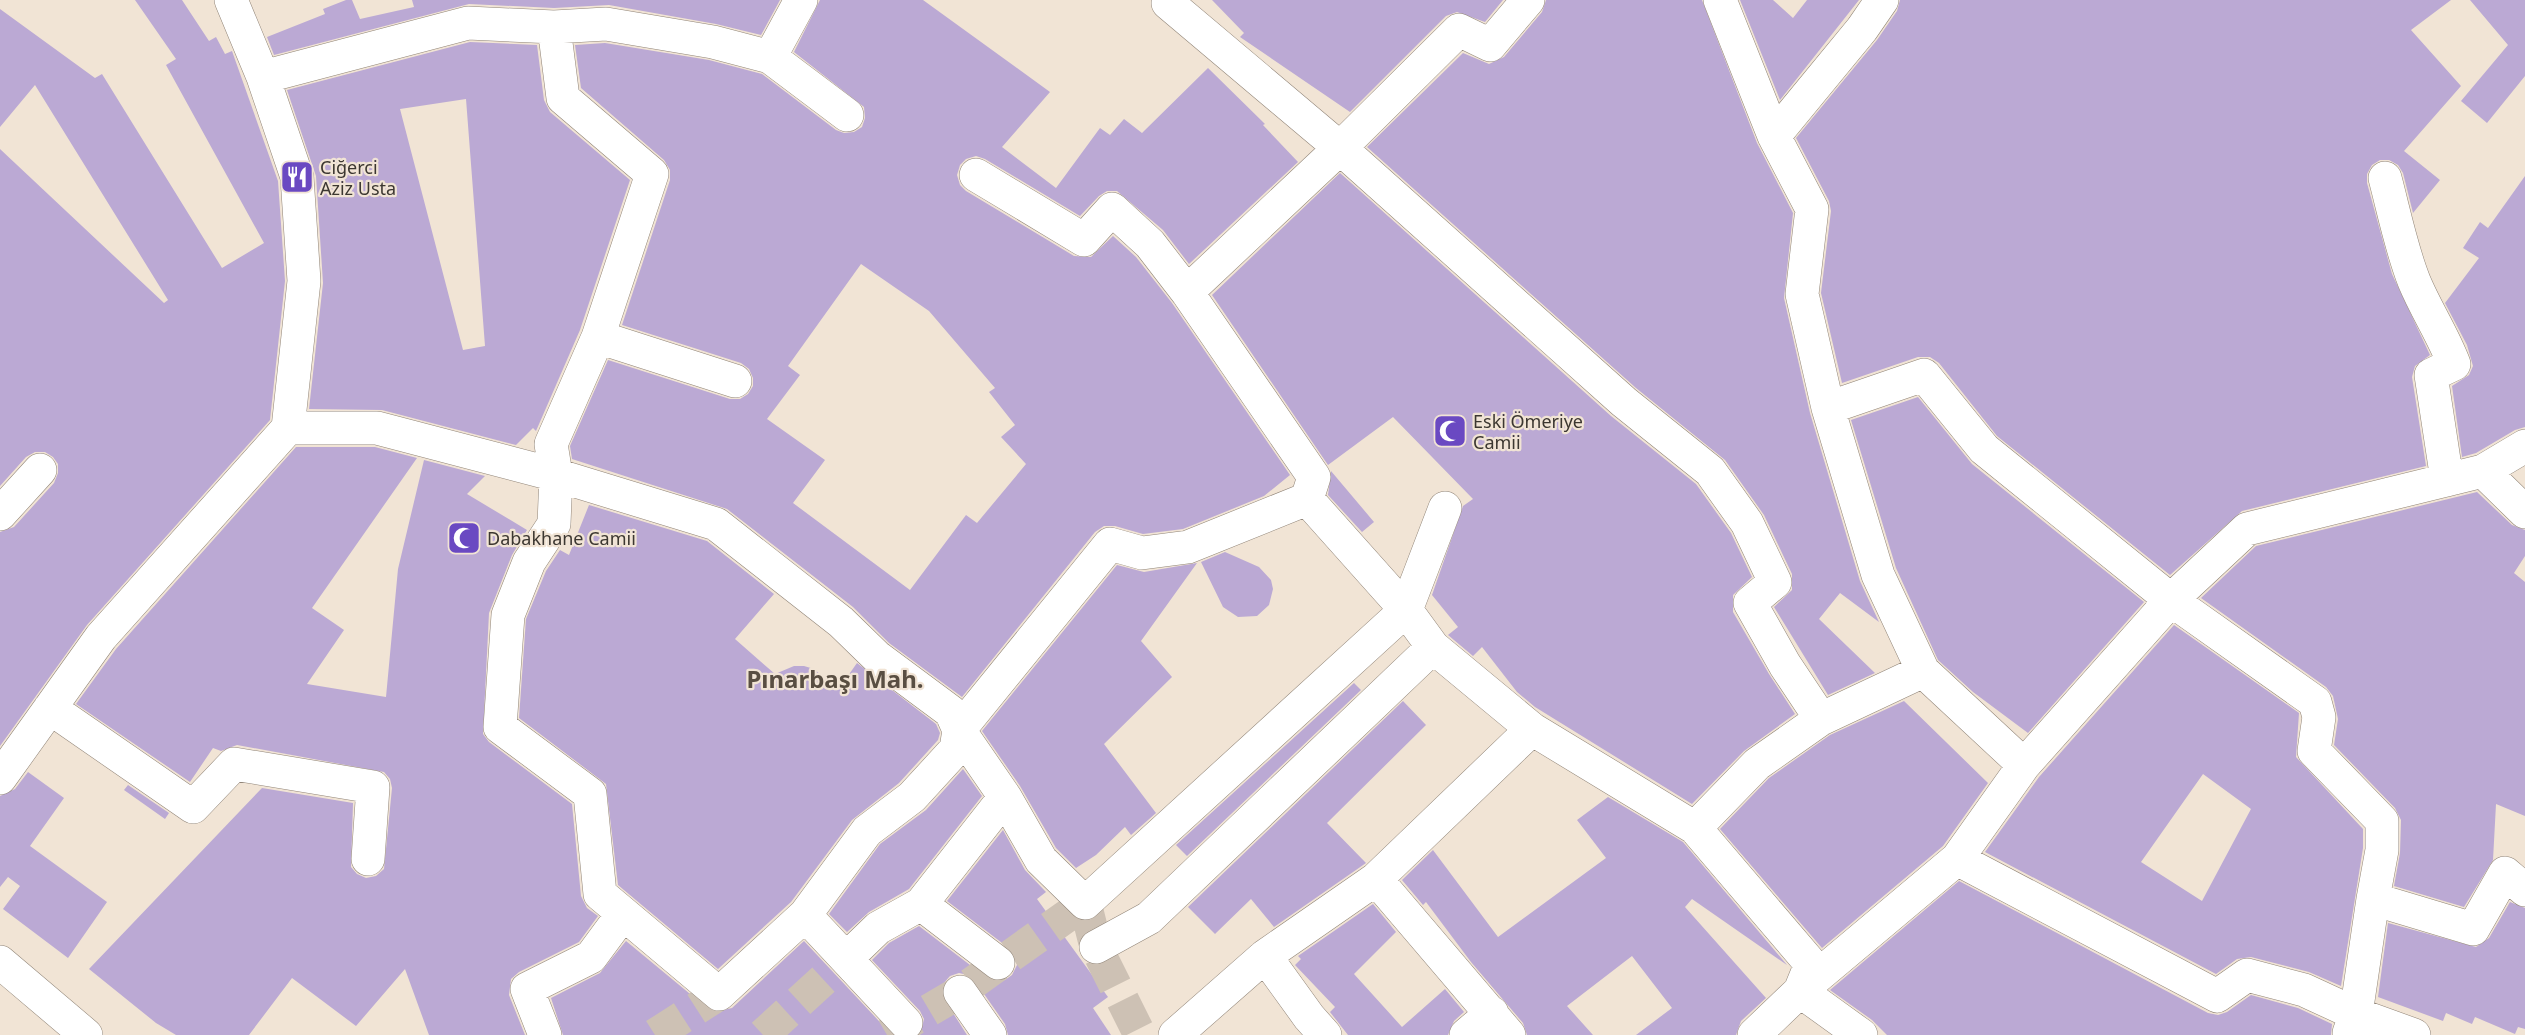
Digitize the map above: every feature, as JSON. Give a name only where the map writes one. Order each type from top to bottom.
[{"type":"street","points":[[0,778],[101,637],[288,428],[304,281],[297,177],[263,77],[231,0]]},
{"type":"street","points":[[770,57],[801,0]]},
{"type":"street","points":[[1187,292],[1340,148],[1459,30],[1490,45],[1528,0]]},
{"type":"street","points":[[1720,0],[1774,136],[1812,209],[1802,294],[1828,408],[1878,575],[1923,671],[2024,765]]},
{"type":"street","points":[[1774,136],[1862,29],[1882,0]]},
{"type":"street","points":[[1167,1],[1340,148],[1624,402],[1710,471],[1747,523],[1774,582],[1750,603],[1785,665],[1821,718]]},
{"type":"street","points":[[263,77],[468,23],[554,27],[607,12],[770,57],[847,115]]},
{"type":"street","points":[[554,27],[563,98],[652,174],[598,337],[551,444],[556,475],[555,524],[529,562],[508,615],[500,727],[590,794],[600,894],[718,994],[805,915],[867,831],[912,797],[956,749],[959,730],[1110,544],[1142,553],[1188,547],[1307,499]]},
{"type":"street","points":[[976,175],[1084,240],[1112,209],[1150,244],[1187,292],[1314,477],[1307,499]]},
{"type":"street","points":[[2385,178],[2413,278],[2425,308],[2441,332],[2454,364],[2431,375],[2448,480]]},
{"type":"street","points":[[598,337],[735,381]]},
{"type":"street","points":[[1828,408],[1924,375],[1984,449],[2171,600],[2315,702],[2319,717],[2314,751],[2382,821],[2382,850],[2353,1025]]},
{"type":"street","points":[[288,428],[377,428],[556,475],[716,524],[841,622],[877,657],[951,712],[959,730],[1005,797],[1041,860],[1084,903],[1406,610],[1445,508]]},
{"type":"street","points":[[1754,1035],[1800,991],[1956,859],[2024,765],[2171,600],[2247,529],[2483,471],[2525,446]]},
{"type":"street","points":[[0,514],[40,470]]},
{"type":"street","points":[[2483,471],[2525,512]]},
{"type":"street","points":[[1307,499],[1406,610],[1432,646],[1533,729],[1695,828],[1811,964],[1800,991]]},
{"type":"street","points":[[1096,947],[1149,918],[1432,646]]},
{"type":"street","points":[[1695,828],[1757,764],[1821,718],[1923,671]]},
{"type":"street","points":[[50,708],[193,807],[234,764],[373,787],[368,859]]},
{"type":"street","points":[[1175,1035],[1265,956],[1376,879],[1533,729]]},
{"type":"street","points":[[847,958],[878,928],[921,904],[1005,797]]},
{"type":"street","points":[[1956,859],[2217,996],[2247,975],[2304,990],[2353,1025],[2414,1035]]},
{"type":"street","points":[[2373,899],[2473,929],[2505,873],[2525,890]]},
{"type":"street","points":[[1376,879],[1500,1024],[1466,1035]]},
{"type":"street","points":[[921,904],[998,963]]},
{"type":"street","points":[[545,1035],[527,990],[591,957],[622,915]]},
{"type":"street","points":[[805,915],[906,1023]]},
{"type":"street","points":[[1265,956],[1307,1029]]},
{"type":"street","points":[[0,962],[86,1035]]},
{"type":"street","points":[[1800,991],[1861,1035]]},
{"type":"street","points":[[960,992],[990,1035]]},
{"type":"building","points":[[135,0],[182,0],[209,41],[216,37],[225,54],[232,51],[278,181],[285,281],[270,420],[87,625],[0,746],[0,532],[14,527],[54,483],[58,473],[58,464],[45,452],[35,452],[26,457],[0,486],[0,149],[164,303],[168,300],[35,85],[0,127],[0,9],[95,78],[102,74],[222,268],[264,243],[166,65],[176,59]]},
{"type":"building","points":[[352,0],[360,19],[414,7],[412,0],[780,0],[761,35],[716,24],[609,5],[554,8],[469,4],[274,55],[267,37],[325,14],[323,9]]},
{"type":"building","points":[[820,0],[923,0],[1050,92],[1002,147],[1056,188],[1100,128],[1110,135],[1124,119],[1142,133],[1208,68],[1265,124],[1263,125],[1298,162],[1189,264],[1163,230],[1117,191],[1107,191],[1099,196],[1080,216],[985,159],[976,156],[966,159],[960,165],[957,175],[960,185],[966,191],[1074,256],[1091,257],[1113,236],[1136,257],[1172,303],[1290,475],[1264,496],[1183,529],[1143,534],[1115,526],[1104,526],[1095,532],[962,697],[889,643],[853,607],[727,509],[572,459],[570,446],[608,360],[730,399],[740,399],[748,394],[753,386],[753,378],[749,369],[741,363],[622,325],[670,180],[670,170],[664,160],[581,88],[575,45],[605,43],[709,60],[762,74],[836,130],[844,133],[854,132],[862,127],[865,118],[864,107],[794,52]],"holes":[[[861,264],[929,311],[995,388],[989,392],[1015,425],[1001,437],[1026,464],[977,523],[966,515],[910,590],[793,503],[825,460],[767,419],[800,375],[788,366]]]},
{"type":"building","points":[[1212,0],[1503,0],[1485,22],[1457,12],[1446,16],[1350,112],[1240,37],[1244,33]]},
{"type":"building","points":[[1546,0],[1702,0],[1757,143],[1793,213],[1784,298],[1810,413],[1860,581],[1879,622],[1840,593],[1819,619],[1875,673],[1828,695],[1774,607],[1792,590],[1792,574],[1764,515],[1725,460],[1636,388],[1367,147],[1463,53],[1489,64],[1504,57],[1542,12]]},
{"type":"building","points":[[1740,0],[1773,0],[1793,18],[1807,0],[1859,0],[1780,100]]},
{"type":"building","points":[[1900,0],[2451,0],[2411,30],[2461,86],[2404,151],[2440,180],[2413,213],[2403,173],[2398,165],[2389,160],[2380,160],[2372,165],[2367,174],[2367,183],[2392,274],[2430,355],[2415,366],[2412,377],[2426,466],[2242,511],[2170,575],[1997,436],[1939,363],[1930,357],[1918,357],[1842,383],[1821,293],[1831,211],[1829,201],[1796,138],[1877,40],[1897,11]]},
{"type":"building","points":[[2470,0],[2525,0],[2525,76],[2487,123],[2461,101],[2508,45]]},
{"type":"building","points":[[470,42],[537,45],[544,100],[550,112],[630,180],[580,330],[536,431],[533,428],[516,445],[382,410],[309,409],[323,283],[316,176],[287,90]],"holes":[[[466,99],[485,346],[463,350],[400,109]]]},
{"type":"building","points":[[1340,173],[1611,416],[1696,484],[1731,533],[1752,577],[1733,595],[1733,612],[1795,714],[1744,751],[1692,804],[1535,707],[1517,692],[1482,647],[1473,656],[1448,635],[1458,627],[1432,595],[1463,506],[1473,499],[1393,417],[1328,465],[1212,295]]},
{"type":"building","points":[[2525,176],[2525,427],[2515,430],[2476,453],[2462,457],[2452,386],[2469,375],[2473,366],[2467,345],[2445,303],[2479,258],[2463,248],[2480,222],[2488,228]]},
{"type":"building","points":[[1918,397],[1972,464],[2144,602],[2028,733],[1973,692],[1938,660],[1896,568],[1851,420]]},
{"type":"building","points":[[296,447],[375,447],[417,458],[312,608],[344,630],[307,684],[386,697],[398,569],[424,460],[485,476],[467,494],[527,530],[512,555],[489,613],[483,734],[489,742],[572,804],[581,896],[587,908],[598,916],[579,942],[519,972],[511,979],[509,995],[525,1035],[429,1035],[405,969],[356,1026],[292,978],[249,1035],[176,1035],[156,1023],[89,969],[262,788],[353,803],[351,867],[357,874],[366,878],[376,876],[384,869],[392,788],[390,779],[384,772],[237,745],[221,751],[213,748],[190,782],[76,704],[116,649]]},
{"type":"building","points":[[1331,471],[1374,522],[1362,532],[1328,495]]},
{"type":"building","points":[[2477,492],[2512,525],[2525,530],[2525,556],[2514,573],[2525,582],[2525,816],[2496,804],[2493,860],[2464,907],[2394,886],[2400,853],[2401,820],[2395,808],[2334,745],[2338,719],[2333,696],[2326,687],[2201,598],[2256,546]]},
{"type":"building","points":[[589,505],[707,541],[774,594],[735,639],[775,674],[794,666],[804,666],[814,669],[838,690],[857,663],[936,724],[940,733],[938,740],[899,783],[852,820],[791,902],[718,969],[618,885],[606,784],[519,718],[526,619],[546,571],[560,550],[569,555]]},
{"type":"building","points":[[1225,552],[1259,567],[1271,580],[1273,589],[1269,605],[1257,616],[1238,617],[1223,607],[1201,562]]},
{"type":"building","points":[[1197,563],[1141,641],[1172,677],[1104,744],[1156,813],[1131,835],[1125,827],[1096,855],[1076,868],[1056,848],[1020,786],[982,731],[1117,565],[1144,572]]},
{"type":"building","points":[[2174,625],[2299,713],[2296,757],[2363,829],[2363,848],[2341,986],[2309,972],[2251,957],[2237,959],[2216,974],[1985,852],[2039,777]],"holes":[[[2203,774],[2251,809],[2202,901],[2141,862]]]},
{"type":"building","points":[[1354,683],[1361,690],[1187,856],[1176,845]]},
{"type":"building","points":[[1403,701],[1426,725],[1327,823],[1366,863],[1274,927],[1251,899],[1215,934],[1188,907]]},
{"type":"building","points":[[1904,701],[1988,783],[1943,846],[1822,948],[1720,829],[1769,778],[1830,735]]},
{"type":"building","points":[[963,769],[982,796],[909,889],[869,912],[847,932],[829,914],[880,844],[926,810]]},
{"type":"building","points":[[28,772],[64,798],[30,846],[107,902],[68,958],[3,909],[20,886],[8,877],[0,887],[0,796],[15,789]]},
{"type":"building","points":[[128,785],[169,813],[165,819],[124,790]]},
{"type":"building","points":[[1608,797],[1683,842],[1787,965],[1692,899],[1685,907],[1766,998],[1741,1021],[1736,1035],[1636,1035],[1672,1008],[1632,956],[1567,1006],[1593,1035],[1527,1035],[1523,1023],[1471,962],[1426,902],[1423,905],[1402,880],[1433,850],[1498,937],[1606,858],[1577,820]]},
{"type":"building","points":[[1003,830],[1025,870],[1046,892],[1037,899],[1108,997],[1093,1008],[1111,1035],[1008,1035],[1005,1024],[975,981],[968,975],[959,973],[950,976],[943,984],[941,994],[967,1035],[920,1035],[924,1019],[920,1011],[872,960],[889,943],[919,926],[987,978],[995,981],[1005,980],[1012,975],[1017,965],[1010,949],[947,901]]},
{"type":"building","points":[[1959,881],[2208,1013],[2218,1015],[2227,1012],[2251,995],[2298,1008],[2332,1024],[2331,1035],[1887,1035],[1872,1020],[1830,990]]},
{"type":"building","points":[[2510,902],[2525,908],[2525,1029],[2518,1027],[2515,1034],[2475,1017],[2472,1024],[2446,1013],[2443,1021],[2378,997],[2388,923],[2476,947],[2489,938]]},
{"type":"building","points":[[1373,904],[1396,932],[1354,974],[1402,1027],[1445,989],[1464,1012],[1454,1021],[1448,1035],[1348,1035],[1330,1012],[1335,1007],[1295,965],[1301,959],[1298,956]]},
{"type":"building","points":[[626,941],[707,1008],[715,1012],[732,1008],[804,941],[892,1035],[563,1035],[551,998],[600,973]]},
{"type":"tunnel","points":[[887,1035],[960,992],[1085,903],[1096,947],[1140,1035]]},
{"type":"tunnel","points":[[763,1035],[847,958]]},
{"type":"tunnel","points":[[655,1035],[719,994]]},
{"type":"place","name":"Ciğerci Aziz Usta","points":[[297,177]]},
{"type":"place","name":"Eski Ömeriye Camii","points":[[1450,431]]},
{"type":"place","name":"Dabakhane Camii","points":[[464,538]]},
{"type":"district","name":"Pınarbaşı Mah.","points":[[835,678]]}]
